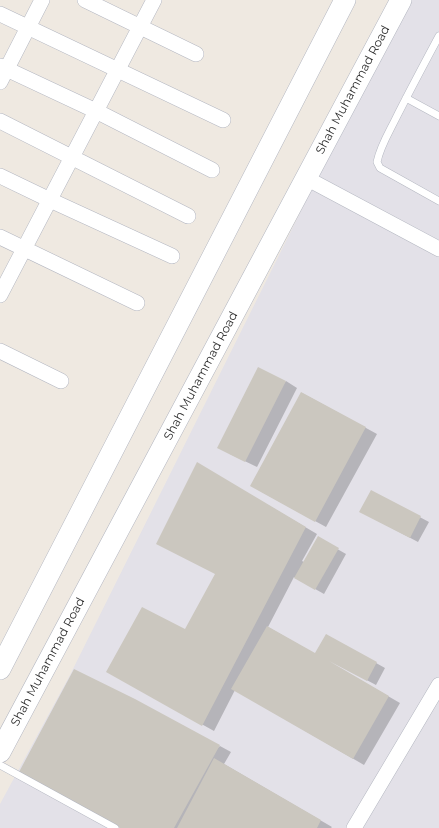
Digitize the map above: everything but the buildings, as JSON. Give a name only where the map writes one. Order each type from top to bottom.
[{"type":"street","points":[[42,0],[2,72],[96,111],[212,170]]},
{"type":"street","points":[[85,0],[196,54]]},
{"type":"street","points":[[0,295],[154,0]]},
{"type":"street","points":[[0,669],[345,0]]},
{"type":"street","name":"Shah Muhammad Road","points":[[0,752],[401,0]]},
{"type":"street","points":[[0,14],[223,120]]},
{"type":"street","points":[[0,121],[188,216]]},
{"type":"street","points":[[0,176],[172,256]]},
{"type":"street","points":[[306,178],[439,249]]},
{"type":"street","points":[[0,237],[137,304]]},
{"type":"street","points":[[0,351],[61,381]]},
{"type":"street","points":[[354,828],[439,685]]},
{"type":"lane","points":[[439,36],[382,146],[377,162],[380,168],[439,201]]},
{"type":"lane","points":[[406,98],[439,116]]},
{"type":"lane","points":[[0,765],[115,828]]},
{"type":"shaded area","points":[[406,0],[439,0],[439,828],[0,828],[0,804],[70,675]]}]
